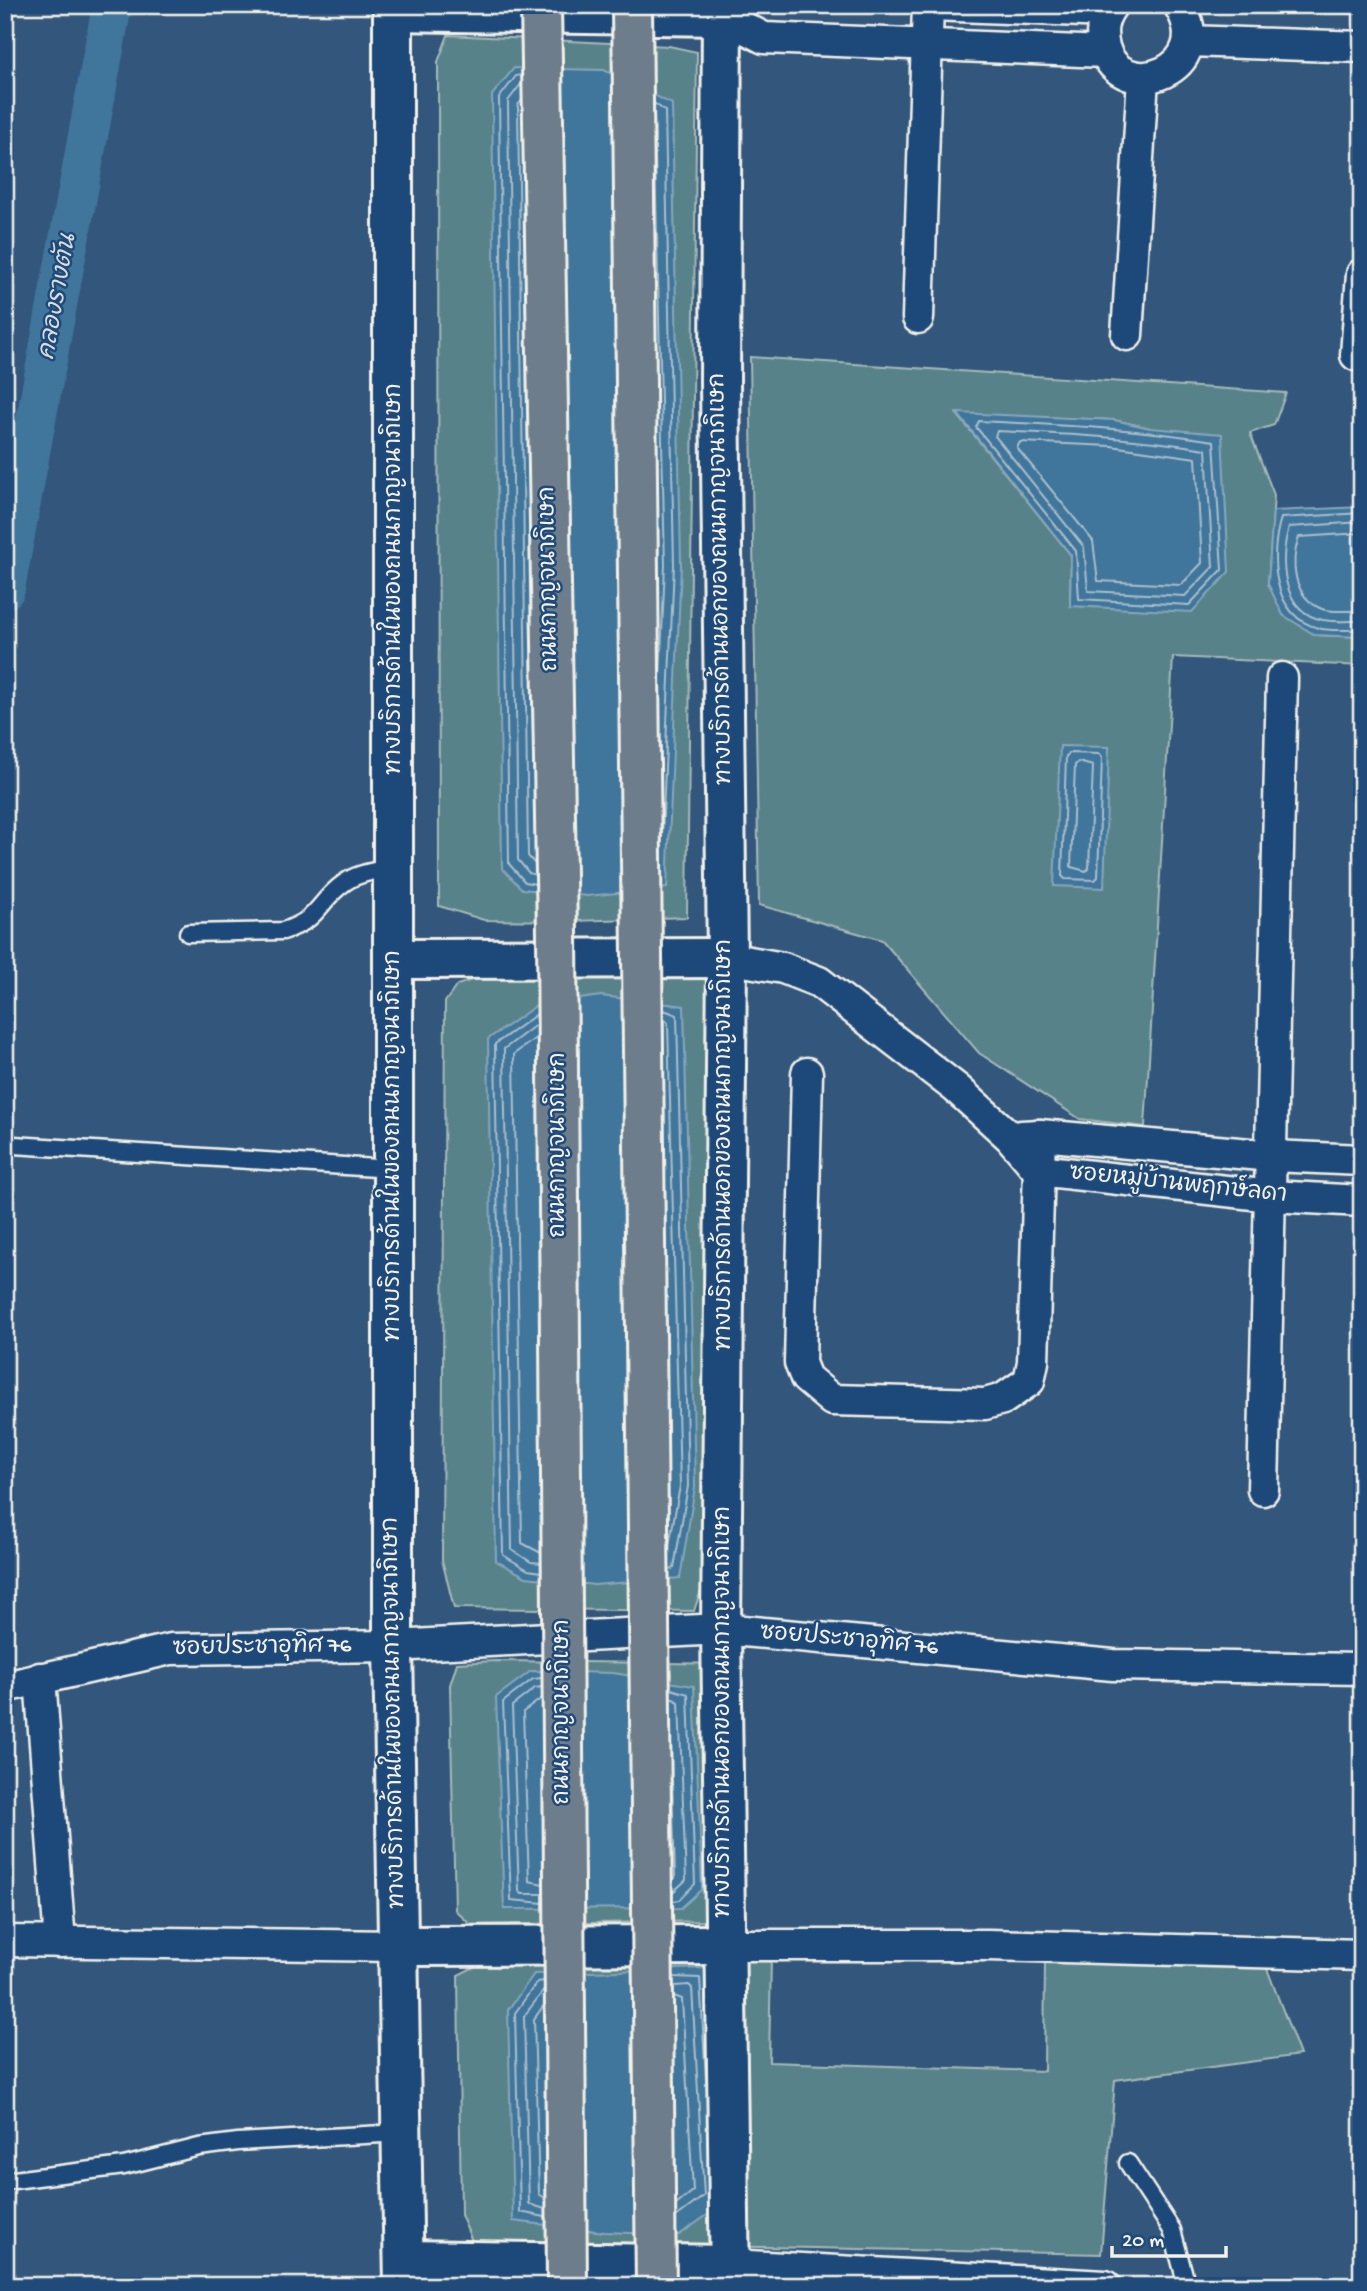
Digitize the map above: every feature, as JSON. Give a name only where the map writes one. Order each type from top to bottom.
[{"type":"highway","name":"ถนนกาญจนาภิเษก","points":[[541,5],[557,933],[567,2286]]},
{"type":"highway","points":[[632,5],[656,2286]]},
{"type":"main road","points":[[393,8],[732,9]]},
{"type":"main road","name":"ทางบริการด้านในของถนนกาญจนาภิเษก","points":[[393,8],[393,1646],[404,2273]]},
{"type":"main road","name":"ทางบริการด้านนอกของถนนกาญจนาภิเษก","points":[[730,2275],[721,1629],[727,958],[720,395],[732,9]]},
{"type":"main road","points":[[394,960],[727,958]]},
{"type":"main road","points":[[398,1946],[725,1945]]},
{"type":"main road","points":[[404,2273],[730,2275]]},
{"type":"street","points":[[918,318],[930,5],[1109,9],[1102,25],[1105,51],[1120,70],[1143,78],[1156,76],[1177,64],[1189,41],[1189,28],[1179,5]]},
{"type":"street","points":[[732,9],[764,38],[1105,51]]},
{"type":"street","points":[[1189,41],[1362,47]]},
{"type":"street","points":[[1127,335],[1143,78]]},
{"type":"street","points":[[1356,355],[1362,274]]},
{"type":"street","points":[[1263,1490],[1282,678]]},
{"type":"street","name":"ซอยหมู่บ้านพฤกษ์ลดา","points":[[727,958],[783,968],[819,982],[1025,1136],[1272,1156],[1362,1160]]},
{"type":"street","points":[[807,1073],[800,1363],[806,1378],[832,1400],[985,1404],[1003,1399],[1029,1381],[1032,1362],[1038,1170]]},
{"type":"street","name":"ซอยหมู่บ้านพฤกษ์ลดา","points":[[1025,1136],[1038,1170],[1270,1196],[1362,1200]]},
{"type":"street","name":"ซอยประชาอุทิศ 76","points":[[5,1687],[171,1649],[393,1646],[721,1629],[1112,1665],[1362,1669]]},
{"type":"street","points":[[40,1678],[60,1942]]},
{"type":"street","points":[[5,1941],[398,1946]]},
{"type":"street","points":[[725,1945],[988,1945],[1362,1955]]},
{"type":"street","points":[[730,2275],[1105,2286]]},
{"type":"lane","points":[[188,933],[283,931],[311,920],[345,882],[394,866]]},
{"type":"lane","points":[[14,1145],[394,1169]]},
{"type":"lane","points":[[6,2181],[124,2166],[199,2147],[238,2142],[401,2133]]},
{"type":"lane","points":[[1128,2163],[1172,2230],[1187,2286]]},
{"type":"green space","points":[[1207,5],[1362,5],[1362,14],[1209,7]]},
{"type":"green space","points":[[448,35],[669,46],[697,52],[687,917],[574,921],[484,920],[439,906],[438,62]]},
{"type":"green space","points":[[750,357],[1286,393],[1274,425],[1250,433],[1274,495],[1268,584],[1315,635],[1362,637],[1362,666],[1173,657],[1145,1127],[1080,1119],[979,1053],[882,940],[759,905]],"holes":[[[957,414],[1114,420],[1150,428],[1070,606],[1071,555]]]},
{"type":"green space","points":[[481,977],[707,977],[708,1569],[694,1611],[454,1608],[442,1560],[445,1002],[457,985]]},
{"type":"green space","points":[[495,1661],[741,1664],[738,1915],[714,1921],[471,1925],[455,1910],[450,1685],[457,1663]]},
{"type":"green space","points":[[771,1958],[769,2062],[1044,2071],[1045,1958],[1266,1966],[1300,2055],[1115,2080],[1101,2254],[472,2241],[461,2215],[458,1975],[486,1961]]},
{"type":"water","points":[[514,68],[604,70],[672,104],[681,565],[667,888],[587,896],[522,889],[502,868],[492,95]]},
{"type":"water","points":[[957,413],[1114,420],[1150,428],[1222,434],[1229,572],[1192,612],[1070,606],[1071,555]]},
{"type":"water","points":[[1362,507],[1362,637],[1315,635],[1283,615],[1268,584],[1273,511]]},
{"type":"water","points":[[1060,746],[1109,747],[1104,888],[1054,886]]},
{"type":"water","points":[[601,996],[684,1006],[695,1487],[680,1578],[594,1585],[526,1577],[496,1561],[488,1039],[537,1005]]},
{"type":"water","points":[[531,1671],[613,1673],[694,1686],[702,1889],[681,1908],[504,1909],[496,1697]]},
{"type":"water","points":[[707,1968],[720,2206],[679,2235],[605,2232],[513,2221],[508,2010],[534,1974]]},
{"type":"waterway","name":"คลองรางตัน","points":[[5,589],[112,5]]}]
